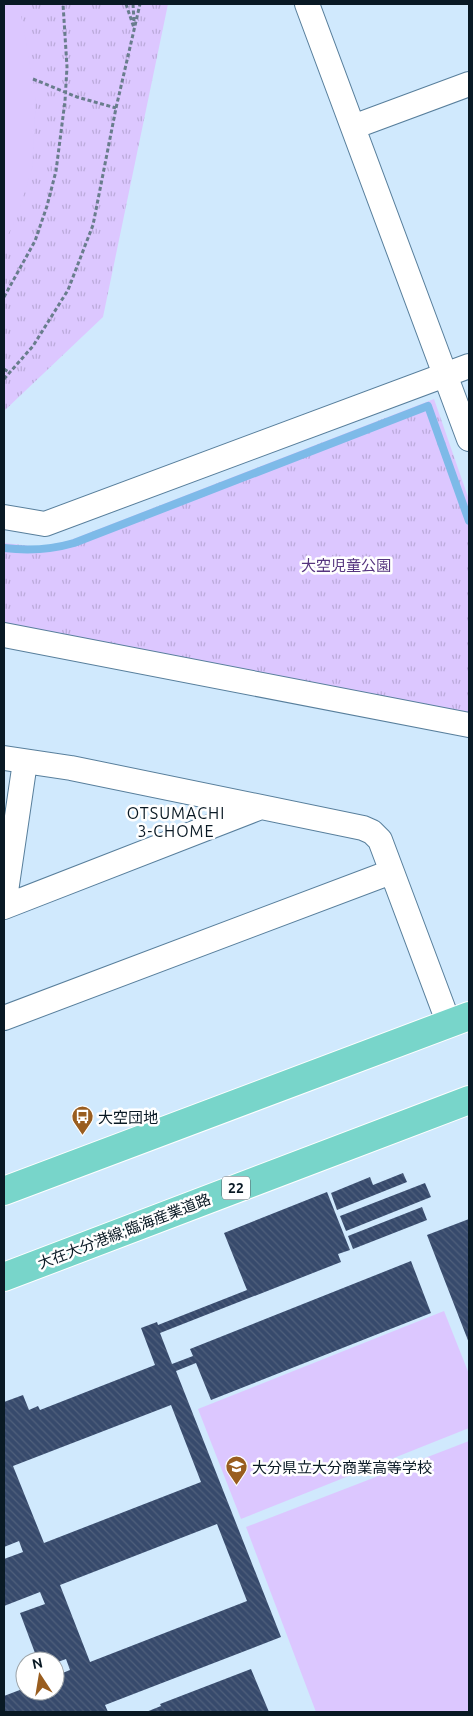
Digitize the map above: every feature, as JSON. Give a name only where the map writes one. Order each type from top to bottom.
[{"type":"main road","points":[[4,1191],[459,1020]]},
{"type":"main road","name":"大在大分港線;臨海産業道路","points":[[4,1277],[469,1100]]},
{"type":"street","points":[[307,4],[469,439]]},
{"type":"street","points":[[353,127],[469,84]]},
{"type":"street","points":[[4,517],[45,524],[469,366]]},
{"type":"street","points":[[4,635],[469,725]]},
{"type":"street","points":[[261,807],[4,906],[15,760],[71,768],[261,807],[367,830],[380,840],[391,872],[459,1020]]},
{"type":"street","points":[[4,1018],[391,872]]},
{"type":"path","points":[[4,296],[35,241],[56,171],[67,67],[63,4]]},
{"type":"path","points":[[126,4],[134,27]]},
{"type":"path","points":[[132,4],[134,27]]},
{"type":"path","points":[[4,379],[34,346],[68,290],[93,225],[116,108],[140,4]]},
{"type":"path","points":[[33,79],[65,93],[116,108]]},
{"type":"path","points":[[4,368],[10,373]]},
{"type":"green space","points":[[4,4],[168,4],[103,317],[4,411]]},
{"type":"green space","points":[[4,4],[19,4],[36,97],[32,169],[17,216],[4,243]]},
{"type":"green space","name":"大空児童公園","points":[[434,399],[469,500],[469,715],[4,624],[4,543],[40,547],[68,541]]},
{"type":"green space","points":[[444,1311],[469,1374],[469,1428],[241,1519],[198,1409]]},
{"type":"green space","points":[[469,1441],[469,1712],[316,1712],[246,1527]]},
{"type":"building","points":[[403,1173],[407,1182],[337,1210],[331,1193],[370,1177],[373,1185]]},
{"type":"building","points":[[425,1183],[431,1197],[346,1231],[340,1216]]},
{"type":"building","points":[[327,1192],[350,1250],[338,1254],[341,1262],[160,1333],[172,1364],[193,1356],[190,1349],[411,1261],[431,1313],[211,1400],[196,1363],[176,1371],[281,1637],[105,1705],[108,1712],[4,1712],[4,1696],[15,1692],[15,1701],[65,1701],[65,1672],[70,1670],[65,1659],[65,1651],[34,1651],[20,1613],[45,1604],[40,1592],[4,1606],[4,1559],[23,1552],[19,1541],[4,1547],[4,1402],[23,1395],[29,1410],[38,1406],[40,1410],[155,1365],[141,1328],[157,1322],[158,1325],[247,1290],[224,1233]],"holes":[[[171,1405],[201,1482],[44,1543],[13,1466]],[[217,1524],[247,1601],[90,1662],[60,1585]]]},
{"type":"building","points":[[422,1207],[427,1220],[353,1249],[348,1236]]},
{"type":"building","points":[[469,1219],[469,1343],[427,1235]]},
{"type":"building","points":[[251,1669],[269,1712],[146,1712],[161,1706],[160,1704]]},
{"type":"waterway","points":[[4,548],[39,549],[74,543],[428,406],[469,521]]},
{"type":"place","name":"大空団地","points":[[82,1136]]},
{"type":"place","name":"大分県立大分商業高等学校","points":[[236,1486]]},
{"type":"district","name":"OTSUMACHI 3-CHOME","points":[[176,822]]}]
